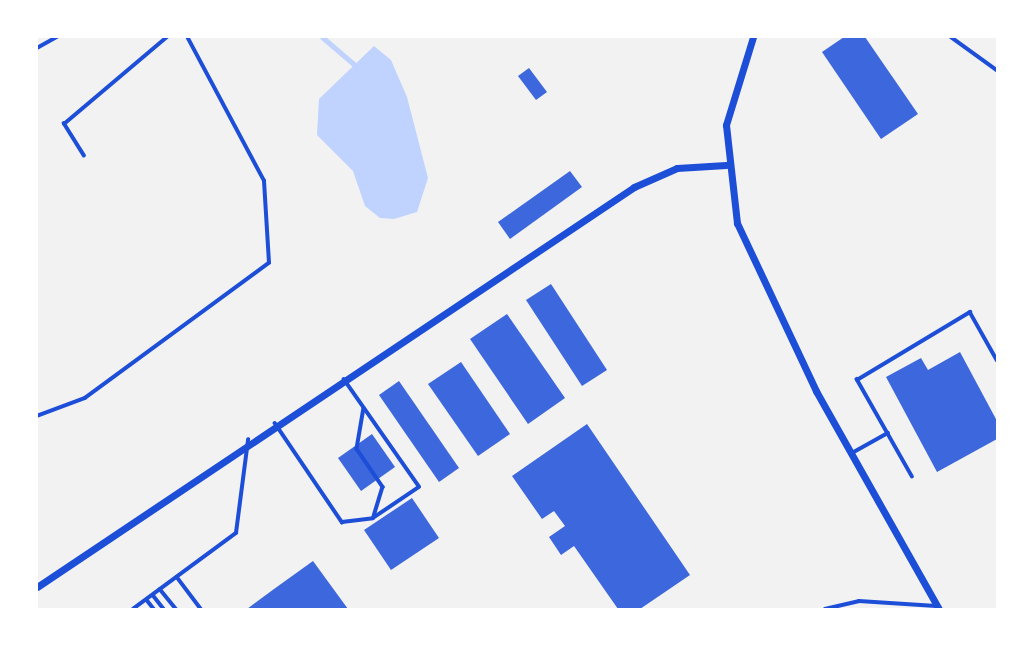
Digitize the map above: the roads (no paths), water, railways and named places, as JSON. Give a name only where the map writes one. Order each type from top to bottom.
[{"type":"street","points":[[753,37],[730,99],[726,165],[737,223],[754,265],[850,454],[938,607]]},
{"type":"street","points":[[37,587],[248,440],[634,187],[677,169],[726,165]]},
{"type":"lane","points":[[37,48],[57,37]]},
{"type":"lane","points":[[84,156],[64,124],[167,37]]},
{"type":"lane","points":[[37,416],[85,398],[269,263],[264,181],[187,37]]},
{"type":"lane","points":[[951,37],[997,70]]},
{"type":"lane","points":[[912,477],[857,380],[970,312],[997,360]]},
{"type":"lane","points":[[275,423],[342,522],[373,518],[419,487],[344,379]]},
{"type":"lane","points":[[364,408],[356,449],[383,487],[373,518]]},
{"type":"lane","points":[[850,454],[888,433]]},
{"type":"lane","points":[[137,608],[236,533],[248,440]]},
{"type":"lane","points":[[177,577],[201,609]]},
{"type":"lane","points":[[160,589],[176,609]]},
{"type":"lane","points":[[153,595],[164,609]]},
{"type":"lane","points":[[147,600],[154,609]]},
{"type":"lane","points":[[825,609],[859,601],[938,607]]},
{"type":"water","points":[[374,46],[391,60],[407,97],[428,178],[417,212],[394,219],[380,218],[365,206],[353,171],[317,135],[319,99]]},
{"type":"waterway","points":[[322,37],[356,66]]}]
